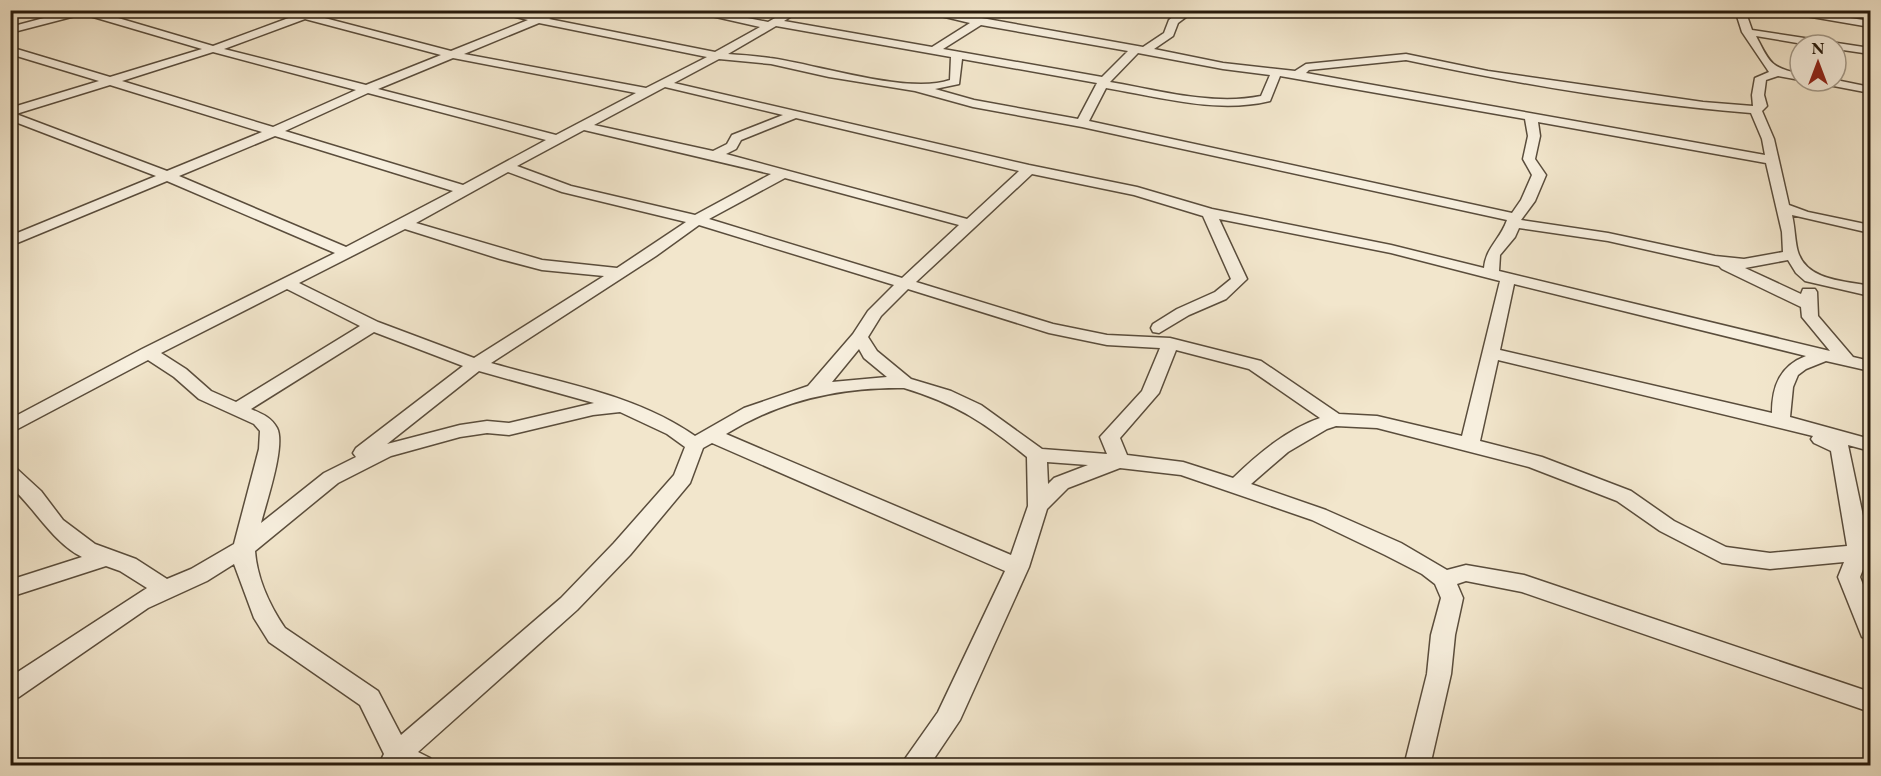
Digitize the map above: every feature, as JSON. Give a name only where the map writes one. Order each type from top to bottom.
[{"type":"street","points":[[280,10],[449,54],[646,92]]},
{"type":"street","points":[[10,114],[213,49],[321,10]]},
{"type":"street","points":[[492,10],[717,56],[771,61],[829,74],[916,88],[950,98],[1082,123],[1514,220],[1608,237],[1715,261],[1744,264],[1792,255]]},
{"type":"street","points":[[10,242],[275,131],[449,54],[562,10]]},
{"type":"street","points":[[689,10],[935,51],[1203,100],[1256,103],[1266,99],[1276,73]]},
{"type":"street","points":[[10,427],[404,224],[557,139],[717,56],[797,10]]},
{"type":"street","points":[[920,10],[1223,66],[1297,75],[1772,160]]},
{"type":"street","points":[[1082,123],[1104,82],[1141,50],[1169,34],[1173,22],[1187,12],[1185,10]]},
{"type":"street","points":[[1740,10],[1747,32],[1760,50],[1763,61],[1777,73]]},
{"type":"street","points":[[1774,10],[1870,24]]},
{"type":"street","points":[[10,30],[83,11],[213,49],[557,139]]},
{"type":"street","points":[[935,51],[979,22]]},
{"type":"street","points":[[1747,32],[1788,38]]},
{"type":"street","points":[[1848,48],[1870,51]]},
{"type":"street","points":[[10,50],[464,190]]},
{"type":"street","points":[[950,98],[955,82],[957,55]]},
{"type":"street","points":[[1297,75],[1306,67],[1406,57],[1499,76],[1703,106],[1756,110],[1761,106],[1758,94],[1761,78],[1777,73],[1788,75]]},
{"type":"street","points":[[916,88],[948,85],[955,82]]},
{"type":"street","points":[[665,84],[1029,169],[1137,191],[1209,213],[1391,249],[1870,366]]},
{"type":"street","points":[[1848,86],[1870,90]]},
{"type":"street","points":[[1756,110],[1764,126],[1792,255],[1801,270],[1811,278],[1870,291]]},
{"type":"street","points":[[10,114],[167,176],[347,253]]},
{"type":"street","points":[[714,156],[732,146],[736,138],[796,114]]},
{"type":"street","points":[[1470,444],[1491,353],[1500,276],[1493,254],[1508,237],[1514,220],[1528,201],[1539,175],[1529,159],[1534,136],[1531,117]]},
{"type":"street","points":[[584,126],[714,156],[971,224]]},
{"type":"street","points":[[507,167],[567,189],[697,220],[905,284],[999,310],[1070,334],[1107,340],[1165,335],[1255,365],[1335,420]]},
{"type":"street","points":[[815,390],[860,337],[874,314],[1029,169]]},
{"type":"street","points":[[10,690],[140,602],[199,575],[244,548],[476,365],[620,273],[697,220],[782,174]]},
{"type":"street","points":[[1782,207],[1804,215],[1870,229]]},
{"type":"street","points":[[1119,461],[1110,438],[1150,393],[1165,335],[1182,313],[1232,289],[1239,279],[1209,213]]},
{"type":"street","points":[[404,224],[542,265],[620,273]]},
{"type":"street","points":[[10,228],[26,234]]},
{"type":"street","points":[[1715,261],[1809,304]]},
{"type":"street","points":[[1811,278],[1810,318],[1847,360]]},
{"type":"street","points":[[287,283],[372,326],[476,365],[621,406],[680,432],[1018,567]]},
{"type":"street","points":[[237,410],[372,326]]},
{"type":"street","points":[[860,337],[870,354],[905,383]]},
{"type":"street","points":[[1491,353],[1870,445]]},
{"type":"street","points":[[148,354],[180,373],[205,394],[261,420],[269,430],[270,449],[244,548],[245,567],[266,618],[277,635],[369,698],[394,760]]},
{"type":"street","points":[[1781,422],[1781,396],[1785,381],[1802,362],[1825,356]]},
{"type":"street","points":[[394,760],[569,604],[622,549],[679,483],[703,440],[750,412],[815,390],[882,382],[905,383],[945,395],[996,423],[1037,455],[1119,461],[1183,469],[1319,514],[1430,568],[1444,579],[1452,598],[1443,635],[1439,674],[1417,765]]},
{"type":"street","points":[[331,478],[384,451],[438,436],[487,427],[509,429],[593,409],[621,406]]},
{"type":"street","points":[[1235,488],[1260,464],[1302,433],[1317,425],[1335,420],[1377,422],[1535,462],[1624,496],[1667,526],[1722,555],[1770,561],[1864,555]]},
{"type":"street","points":[[1781,422],[1840,448],[1864,555],[1849,577],[1870,630]]},
{"type":"street","points":[[913,765],[947,720],[1018,567],[1038,506],[1037,455]]},
{"type":"street","points":[[1038,506],[1061,483],[1119,461]]},
{"type":"street","points":[[10,474],[34,496],[56,525],[87,550],[128,565],[165,589]]},
{"type":"street","points":[[10,589],[104,558]]},
{"type":"street","points":[[1444,579],[1467,573],[1524,584],[1870,702]]},
{"type":"street","points":[[394,760],[421,765]]}]
